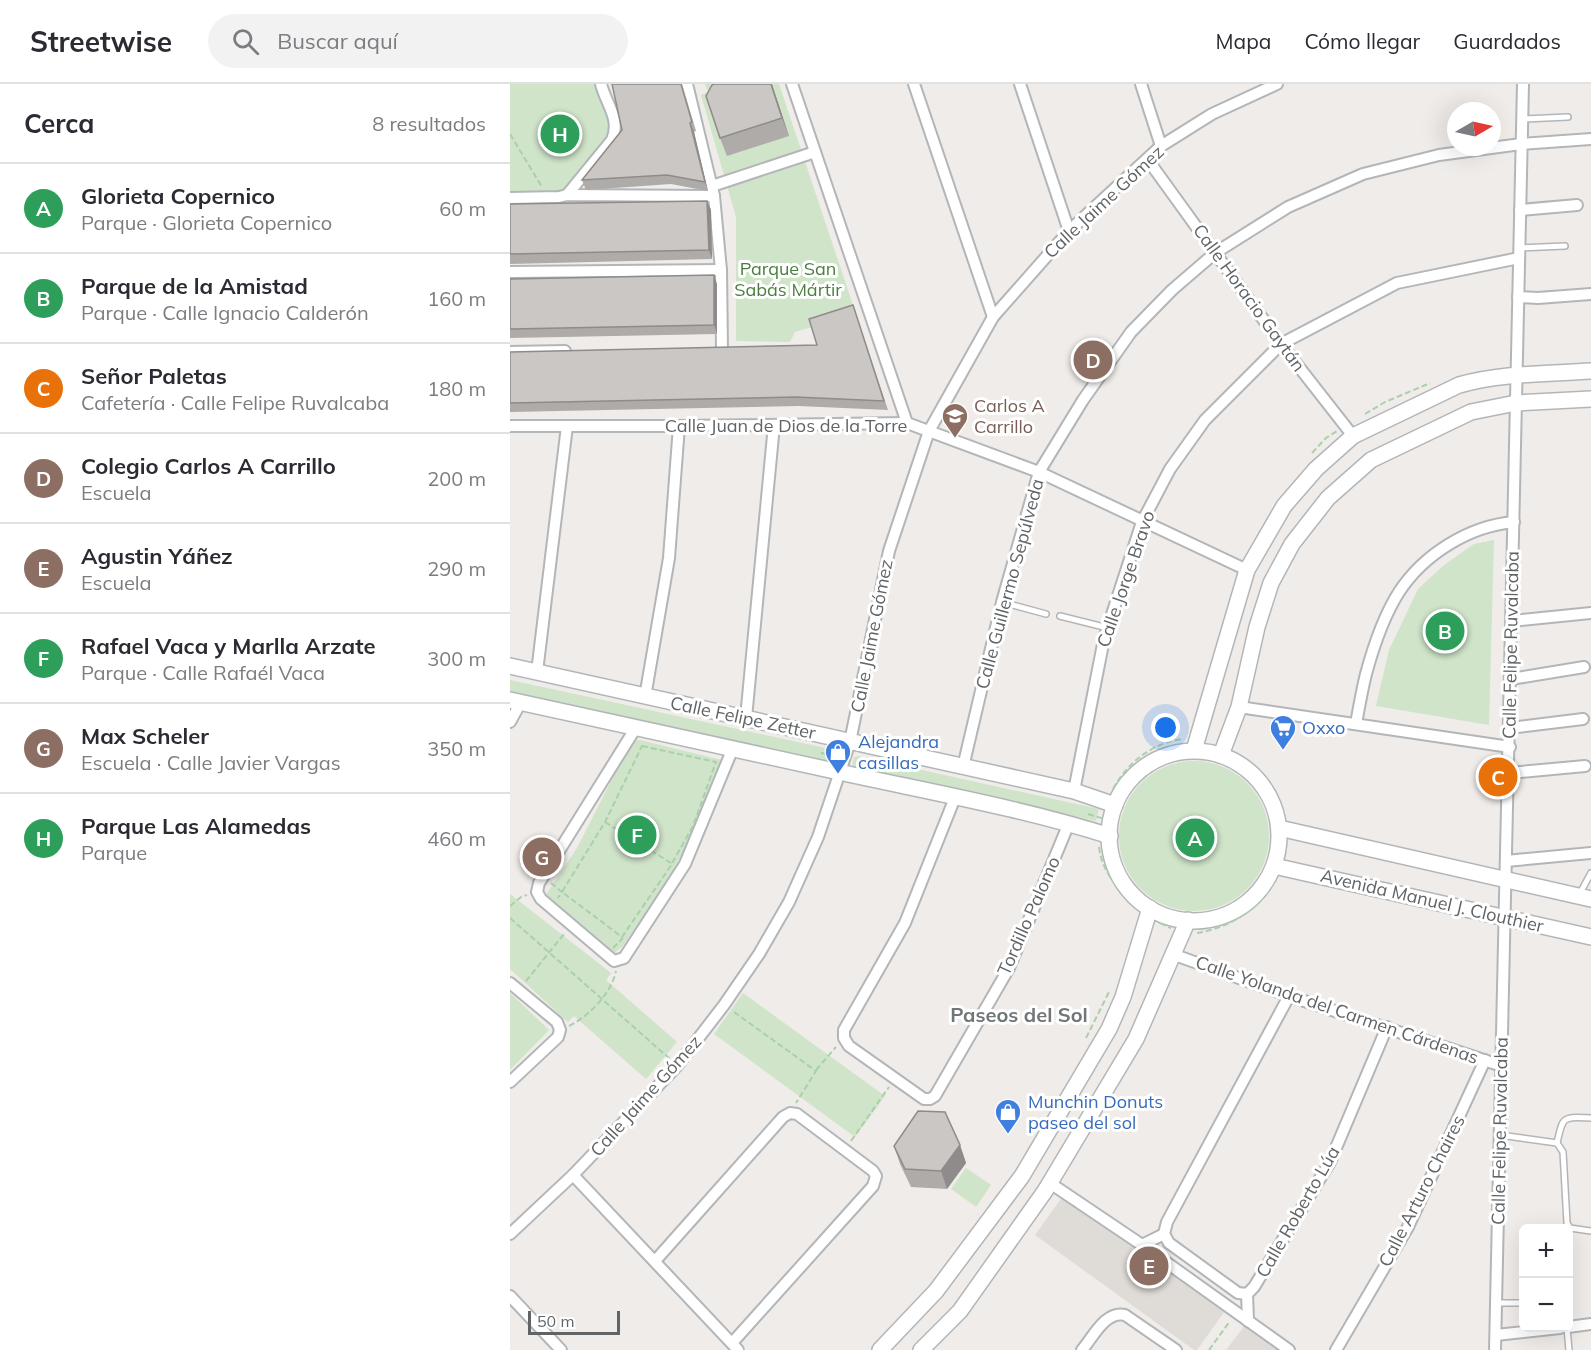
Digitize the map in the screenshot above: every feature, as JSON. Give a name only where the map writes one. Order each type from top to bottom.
[{"type":"main road","points":[[1194,750],[1247,570],[1284,506],[1316,469],[1353,436],[1459,385],[1475,380],[1591,371]]},
{"type":"main road","points":[[1221,754],[1239,706],[1257,627],[1271,584],[1292,544],[1328,498],[1371,460],[1471,412],[1516,404],[1591,399]]},
{"type":"main road","name":"Calle Felipe Zetter","points":[[510,666],[1074,791],[1115,805]]},
{"type":"main road","name":"Calle Felipe Zetter","points":[[516,701],[635,729],[956,795],[1069,823],[1110,836]]},
{"type":"main road","points":[[1194,750],[1221,754],[1236,761],[1261,783],[1270,796],[1283,829],[1276,866],[1255,895],[1241,907],[1226,915],[1185,926],[1170,917],[1149,912],[1121,878],[1112,854],[1111,820],[1124,787],[1138,772],[1155,760],[1174,753],[1194,750]]},
{"type":"main road","name":"Avenida Manuel J. Clouthier","points":[[1283,829],[1584,898]]},
{"type":"main road","name":"Avenida Manuel J. Clouthier","points":[[1276,866],[1591,937]]},
{"type":"main road","points":[[880,1350],[936,1291],[1022,1176],[1113,1021],[1123,997],[1149,912]]},
{"type":"main road","points":[[921,1350],[960,1311],[1048,1187],[1136,1039],[1185,926]]},
{"type":"main road","points":[[1022,1176],[1048,1187]]},
{"type":"street","points":[[567,195],[612,140],[615,133],[613,114],[601,84]]},
{"type":"street","points":[[687,84],[713,191],[721,270],[722,349]]},
{"type":"street","points":[[792,84],[907,423]]},
{"type":"street","points":[[914,84],[993,317]]},
{"type":"street","points":[[1020,84],[1068,231]]},
{"type":"street","points":[[1141,84],[1161,146]]},
{"type":"street","name":"Calle Jaime Gómez","points":[[510,1234],[573,1175],[677,1066],[724,1005],[759,954],[789,902],[818,837],[850,742],[889,551],[929,431],[993,317],[1068,231],[1161,146],[1212,114],[1263,87],[1277,84]]},
{"type":"street","name":"Calle Felipe Ruvalcaba","points":[[1495,1350],[1523,84]]},
{"type":"street","name":"Calle Guillermo Sepúlveda","points":[[963,766],[1002,602],[1039,472],[1083,400],[1131,332],[1172,290],[1215,253],[1288,207],[1363,174],[1439,155],[1521,144],[1591,139]]},
{"type":"street","points":[[510,198],[713,191],[815,152]]},
{"type":"street","name":"Calle Horacio Gaytán","points":[[1148,160],[1281,344],[1353,436]]},
{"type":"street","points":[[1520,210],[1577,205]]},
{"type":"street","name":"Calle Jorge Bravo","points":[[1074,791],[1108,628],[1142,522],[1170,469],[1205,420],[1281,344],[1397,283],[1519,253]]},
{"type":"street","points":[[510,272],[721,270]]},
{"type":"street","points":[[1518,297],[1538,298],[1591,294]]},
{"type":"street","points":[[710,349],[734,349]]},
{"type":"street","points":[[510,351],[580,351]]},
{"type":"street","name":"Calle Juan de Dios de la Torre","points":[[510,426],[907,423],[1039,472],[1247,570]]},
{"type":"street","points":[[746,718],[774,425]]},
{"type":"street","points":[[537,672],[567,426]]},
{"type":"street","points":[[645,697],[669,558],[679,426]]},
{"type":"street","points":[[1356,724],[1366,674],[1399,592],[1419,568],[1440,550],[1467,534],[1496,524],[1514,522]]},
{"type":"street","points":[[1512,621],[1591,613]]},
{"type":"street","points":[[1511,679],[1584,667]]},
{"type":"street","points":[[510,722],[516,701]]},
{"type":"street","points":[[1239,706],[1509,747]]},
{"type":"street","points":[[1510,728],[1583,719]]},
{"type":"street","points":[[635,729],[543,877],[537,892],[571,925],[611,959],[618,961],[624,958],[686,864],[734,748]]},
{"type":"street","points":[[1509,773],[1585,765]]},
{"type":"street","points":[[894,1079],[849,1046],[844,1038],[845,1026],[905,923],[956,795]]},
{"type":"street","name":"Tordillo Palomo","points":[[894,1079],[924,1099],[930,1100],[935,1096],[1009,968],[1069,823]]},
{"type":"street","points":[[1506,861],[1591,853]]},
{"type":"street","name":"Calle Yolanda del Carmen Cárdenas","points":[[1172,954],[1289,996],[1502,1066]]},
{"type":"street","points":[[510,1082],[558,1037],[561,1030],[557,1022],[514,986]]},
{"type":"street","points":[[1248,1321],[1247,1294],[1238,1293],[1169,1243],[1164,1234],[1167,1222],[1289,996]]},
{"type":"street","name":"Calle Roberto Lúa","points":[[1247,1294],[1254,1287],[1330,1162],[1387,1028]]},
{"type":"street","name":"Calle Arturo Chaires","points":[[1336,1350],[1408,1227],[1485,1060]]},
{"type":"street","points":[[573,1175],[735,1347],[873,1186],[876,1176],[869,1167],[797,1114],[790,1113],[783,1117],[655,1261]]},
{"type":"street","points":[[1048,1187],[1142,1245],[1289,1350]]},
{"type":"street","points":[[1142,1245],[1164,1234]]},
{"type":"street","points":[[510,1296],[561,1350]]},
{"type":"street","points":[[1082,1350],[1107,1319],[1116,1314],[1125,1315],[1176,1350]]},
{"type":"street","points":[[1573,1326],[1591,1324]]},
{"type":"street","points":[[1496,1335],[1523,1332]]},
{"type":"lane","points":[[1522,119],[1568,117]]},
{"type":"lane","points":[[1519,253],[1565,246]]},
{"type":"lane","points":[[1002,602],[1046,614]]},
{"type":"lane","points":[[1060,615],[1108,628]]},
{"type":"lane","points":[[1584,898],[1591,873]]},
{"type":"lane","points":[[1591,1118],[1569,1117],[1562,1122],[1557,1143],[1563,1152],[1567,1223],[1570,1228],[1591,1231]]},
{"type":"lane","points":[[1500,1135],[1557,1143]]},
{"type":"lane","points":[[1497,1303],[1519,1303]]},
{"type":"lane","points":[[1568,1332],[1569,1350]]},
{"type":"path","points":[[510,134],[545,192]]},
{"type":"path","points":[[543,877],[562,892],[622,937],[672,864],[693,826],[716,762],[642,746],[605,822],[562,892],[551,907]]},
{"type":"path","points":[[1149,912],[1185,926],[1190,934],[1232,923],[1249,912],[1270,888],[1283,829],[1284,811],[1270,785],[1243,758],[1237,755],[1235,747]]},
{"type":"path","points":[[605,822],[672,864]]},
{"type":"path","points":[[510,906],[521,897],[537,892]]},
{"type":"path","points":[[510,918],[677,1066]]},
{"type":"path","points":[[514,986],[549,953],[571,925]]},
{"type":"path","points":[[561,1030],[581,1020],[602,999],[615,977],[618,961]]},
{"type":"path","points":[[724,1005],[816,1071]]},
{"type":"path","points":[[790,1113],[816,1071],[844,1038]]},
{"type":"path","points":[[846,1150],[894,1079]]},
{"type":"path","points":[[1209,1350],[1235,1312]]},
{"type":"shaded area","points":[[1063,1196],[1224,1312],[1197,1350],[1035,1235]]},
{"type":"shaded area","points":[[1245,1325],[1278,1350],[1226,1350]]},
{"type":"green space","points":[[510,84],[597,84],[612,117],[608,141],[566,194],[510,198]]},
{"type":"green space","name":"Parque San Sabás Mártir","points":[[705,84],[779,84],[856,314],[795,332],[790,342],[736,341],[736,217],[701,95],[708,92]]},
{"type":"green space","points":[[1494,540],[1489,725],[1376,706],[1389,650],[1418,589],[1444,565],[1474,544]]},
{"type":"green space","points":[[510,680],[830,749],[832,756],[827,761],[510,692]]},
{"type":"green space","points":[[632,740],[722,760],[698,823],[666,884],[622,947],[614,953],[545,896],[577,848]]},
{"type":"green space","points":[[858,756],[1099,809],[1096,821],[856,768],[852,765],[854,757]]},
{"type":"green space","points":[[1194,761],[1223,767],[1247,783],[1263,807],[1269,836],[1263,865],[1247,889],[1223,905],[1194,911],[1165,905],[1141,889],[1125,865],[1119,836],[1125,807],[1141,783],[1165,767]]},
{"type":"green space","points":[[510,894],[611,973],[606,980],[677,1042],[646,1079],[574,1016],[568,1022],[510,969]]},
{"type":"green space","points":[[510,993],[549,1030],[510,1070]]},
{"type":"green space","points":[[743,993],[885,1096],[855,1137],[714,1034]]},
{"type":"green space","points":[[966,1168],[991,1185],[976,1207],[951,1189]]},
{"type":"building","points":[[612,84],[681,84],[705,182],[667,175],[582,180],[622,130]]},
{"type":"building","points":[[714,84],[771,84],[782,118],[720,138],[706,96]]},
{"type":"building","points":[[707,201],[709,250],[510,254],[510,204]]},
{"type":"building","points":[[714,275],[714,325],[510,329],[510,279]]},
{"type":"building","points":[[853,305],[884,401],[796,397],[510,403],[510,352],[817,345],[809,319]]},
{"type":"building","points":[[918,1111],[945,1112],[960,1145],[941,1171],[905,1169],[894,1146]]},
{"type":"place","name":"Parque Las Alamedas","points":[[560,134]]},
{"type":"place","name":"Colegio Carlos A Carrillo","points":[[1093,360]]},
{"type":"place","name":"Carlos A Carrillo","points":[[955,439]]},
{"type":"place","name":"Parque de la Amistad","points":[[1445,631]]},
{"type":"place","name":"Oxxo","points":[[1283,751]]},
{"type":"place","name":"Alejandra casillas","points":[[838,775]]},
{"type":"place","name":"Señor Paletas","points":[[1498,777]]},
{"type":"place","name":"Rafael Vaca y Marlla Arzate","points":[[637,835]]},
{"type":"place","name":"Glorieta Copernico","points":[[1195,838]]},
{"type":"place","name":"Max Scheler","points":[[542,857]]},
{"type":"place","name":"Munchin Donuts paseo del sol","points":[[1008,1135]]},
{"type":"place","name":"Agustin Yáñez","points":[[1149,1266]]},
{"type":"district","name":"Paseos del Sol","points":[[1019,1015]]}]
